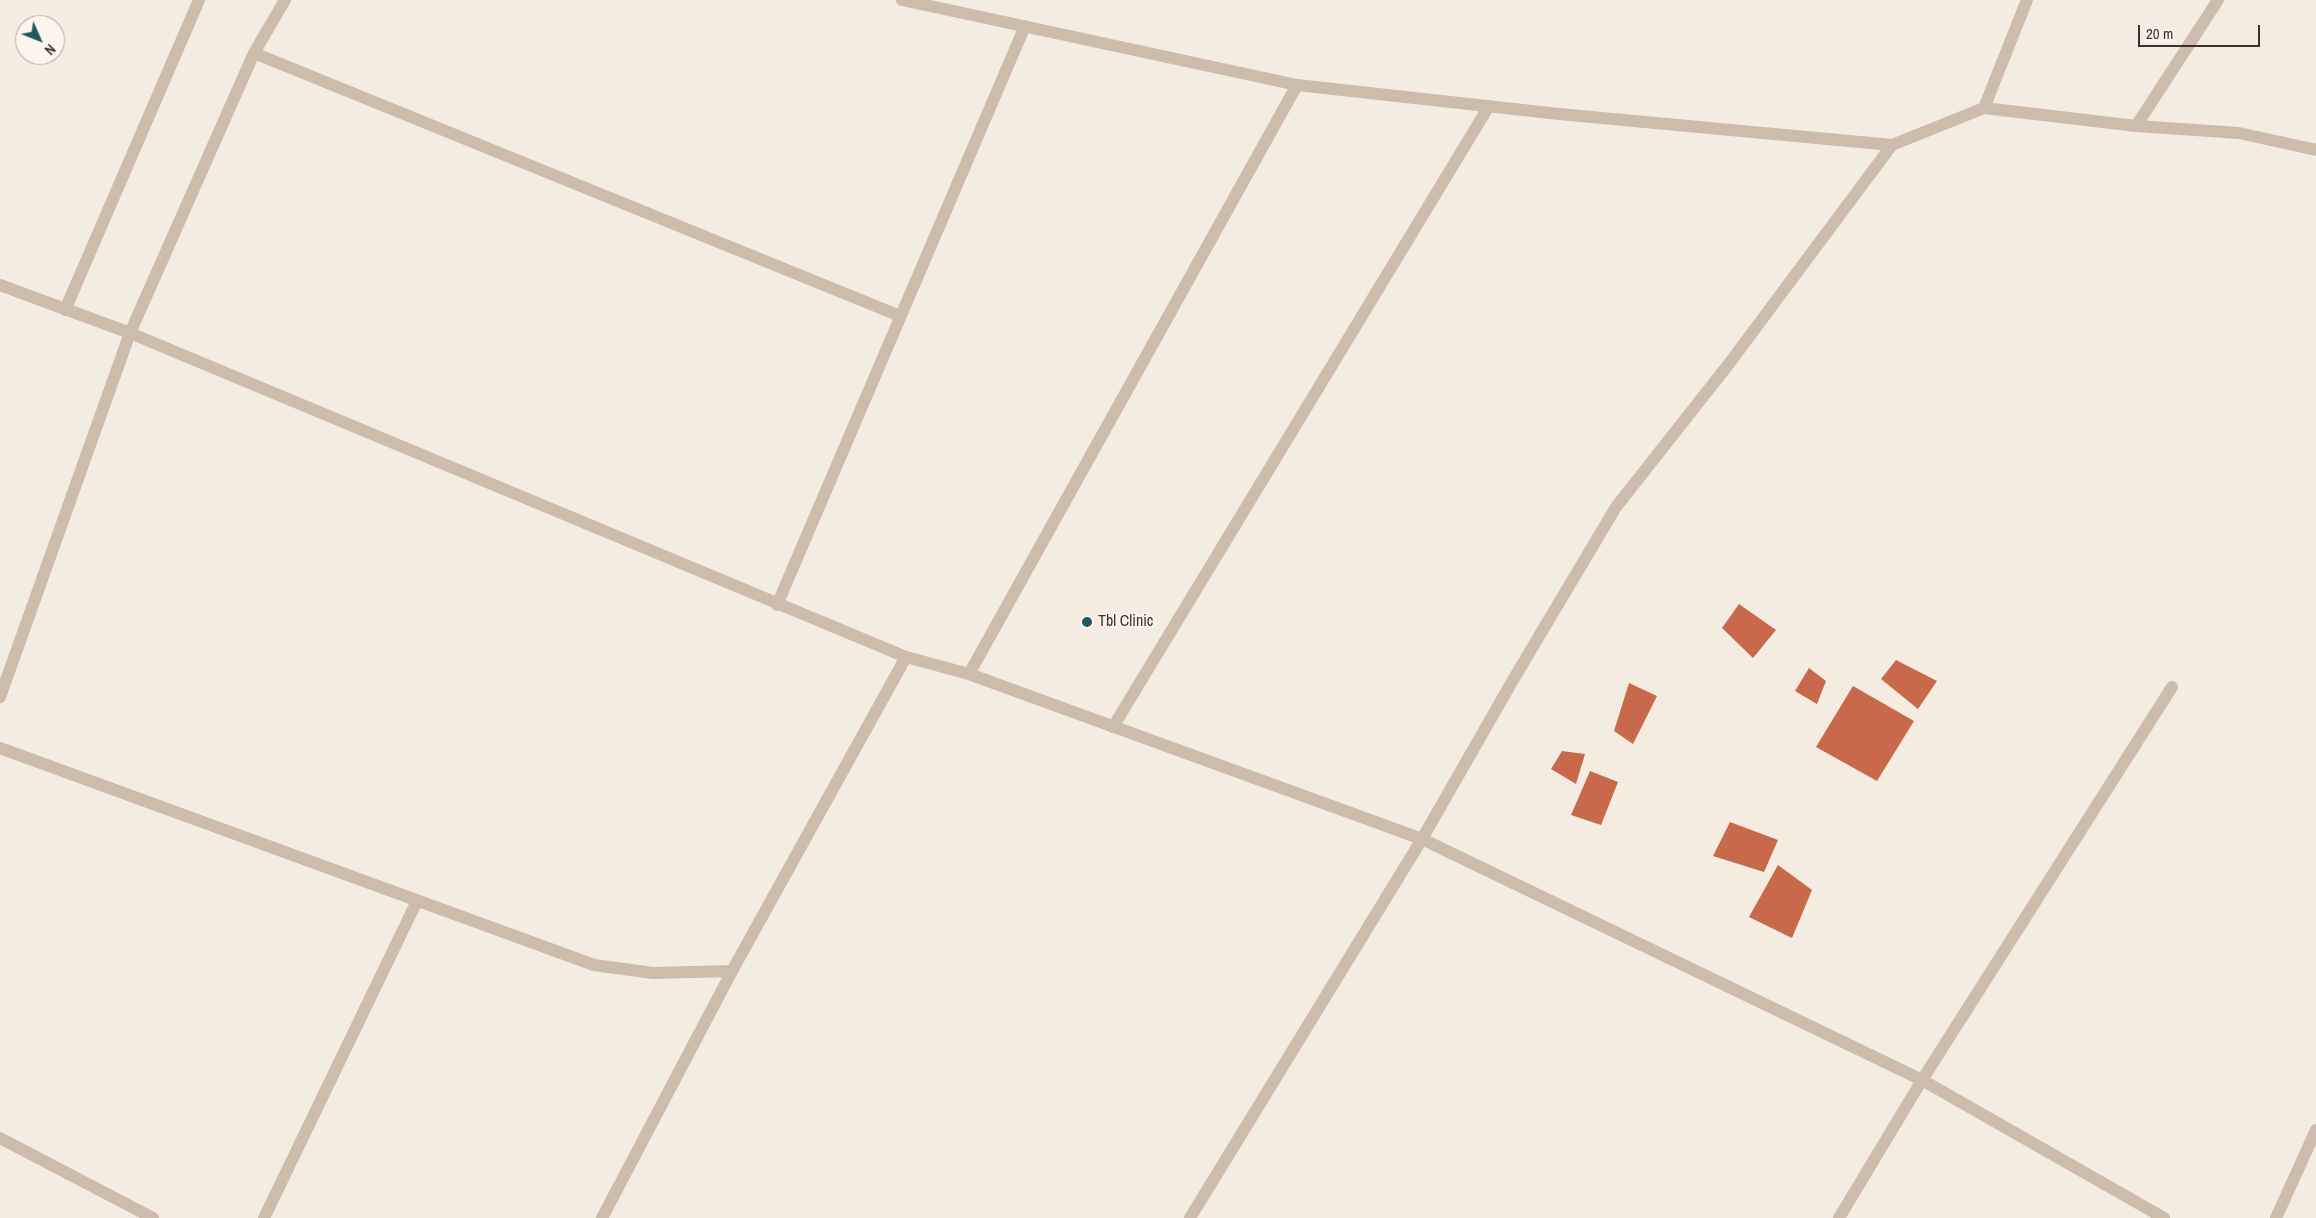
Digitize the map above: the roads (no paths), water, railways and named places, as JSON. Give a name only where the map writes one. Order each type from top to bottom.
[{"type":"street","points":[[66,310],[199,0]]},
{"type":"street","points":[[0,697],[130,333],[254,54],[285,0]]},
{"type":"street","points":[[902,0],[1297,85],[1489,106],[1892,145],[1984,108],[2136,126],[2239,133],[2316,150]]},
{"type":"street","points":[[1984,108],[2027,0]]},
{"type":"street","points":[[2136,126],[2218,0]]},
{"type":"street","points":[[777,605],[1025,26]]},
{"type":"street","points":[[254,54],[900,316]]},
{"type":"street","points":[[969,674],[1297,85]]},
{"type":"street","points":[[1113,727],[1489,106]]},
{"type":"street","points":[[1190,1218],[1422,839],[1513,680],[1616,507],[1728,365],[1892,145]]},
{"type":"street","points":[[0,285],[130,333],[777,605],[906,657],[969,674],[1422,839],[1922,1080],[2164,1218]]},
{"type":"street","points":[[602,1218],[732,971],[906,657]]},
{"type":"street","points":[[1839,1218],[1922,1080],[2172,687]]},
{"type":"street","points":[[0,748],[594,965],[653,973],[732,971]]},
{"type":"street","points":[[264,1218],[418,901]]},
{"type":"street","points":[[2276,1218],[2316,1130]]},
{"type":"street","points":[[0,1138],[153,1218]]},
{"type":"place","name":"Tbl Clinic","points":[[1087,622]]}]
